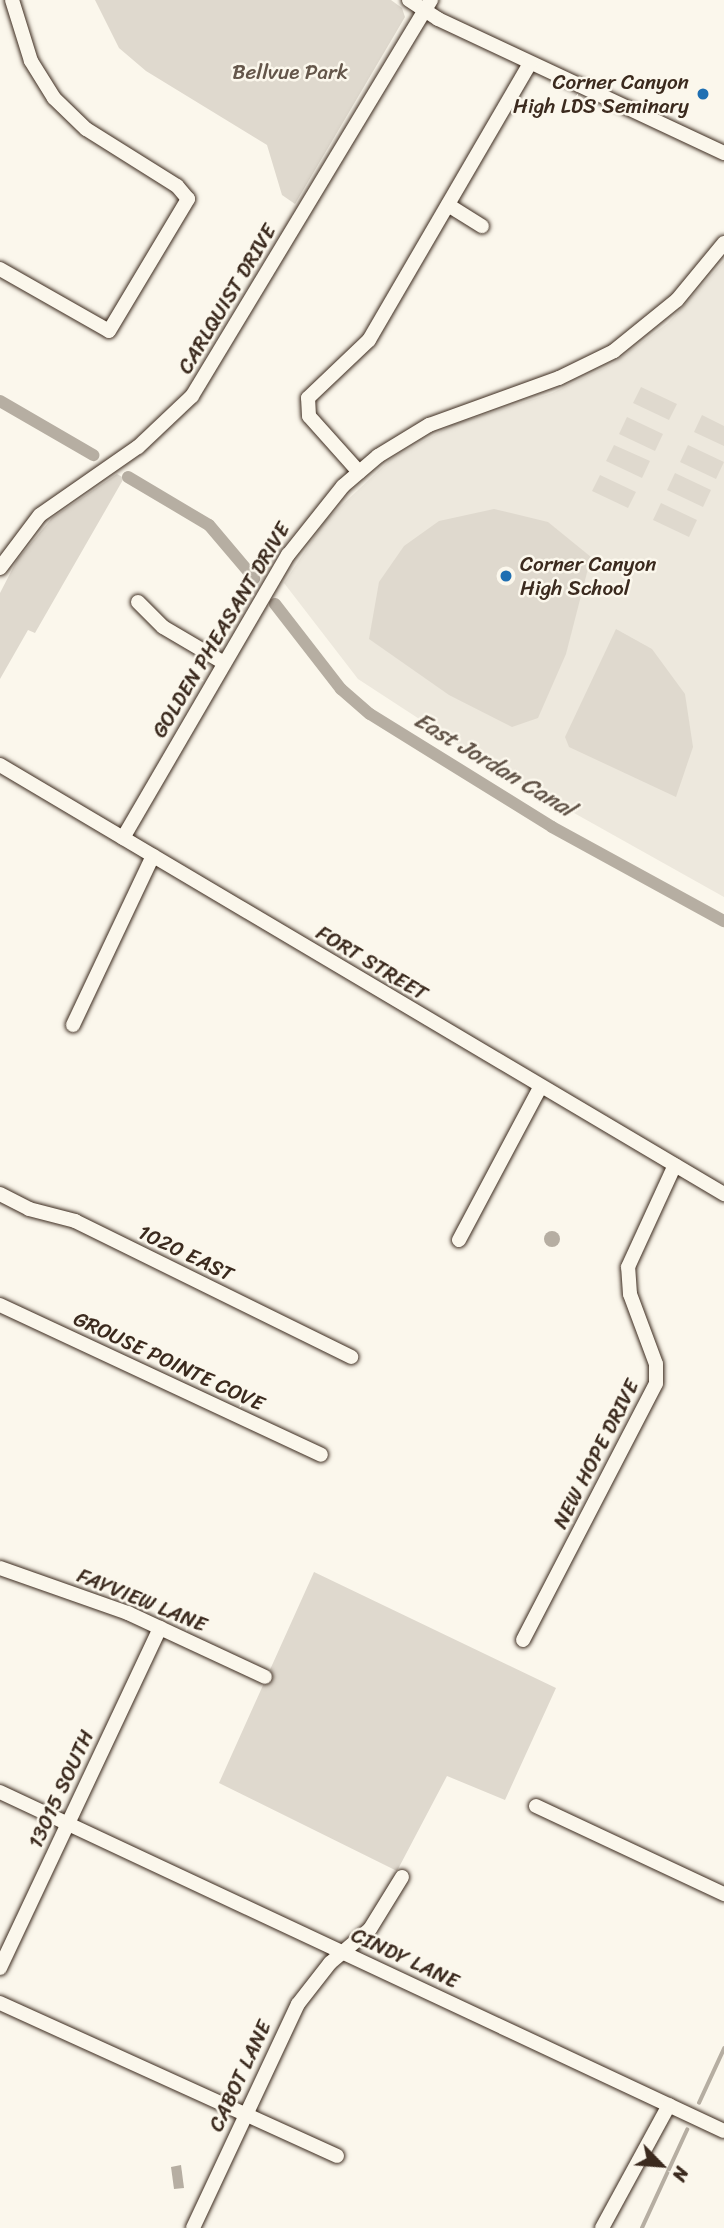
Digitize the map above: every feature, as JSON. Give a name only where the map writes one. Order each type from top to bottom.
[{"type":"street","points":[[0,269],[109,331],[188,199],[177,186],[86,129],[54,98],[31,61],[12,0]]},
{"type":"street","points":[[409,0],[427,5],[530,62],[724,153]]},
{"type":"street","name":"CARLQUIST DRIVE","points":[[0,568],[40,515],[157,432],[192,396],[427,5]]},
{"type":"street","points":[[359,472],[309,416],[308,398],[320,382],[363,349],[530,62]]},
{"type":"street","points":[[448,205],[481,226]]},
{"type":"street","name":"GOLDEN PHEASANT DRIVE","points":[[123,838],[224,663],[307,528],[359,472],[444,417],[559,378],[614,351],[677,300],[724,243]]},
{"type":"street","points":[[138,601],[155,621],[224,663]]},
{"type":"street","name":"FORT STREET","points":[[0,765],[724,1194]]},
{"type":"street","points":[[73,1025],[153,856]]},
{"type":"street","points":[[459,1240],[541,1086]]},
{"type":"street","name":"NEW HOPE DRIVE","points":[[523,1640],[656,1383],[656,1364],[630,1294],[628,1266],[675,1165]]},
{"type":"street","name":"1020 EAST","points":[[0,1194],[29,1209],[75,1221],[352,1357]]},
{"type":"street","name":"GROUSE POINTE COVE","points":[[0,1305],[321,1455]]},
{"type":"street","name":"FAYVIEW LANE","points":[[0,1568],[160,1628],[265,1677]]},
{"type":"street","name":"13015 SOUTH","points":[[0,1968],[160,1628]]},
{"type":"street","name":"CINDY LANE","points":[[0,1791],[724,2131]]},
{"type":"street","points":[[536,1806],[724,1894]]},
{"type":"street","name":"CABOT LANE","points":[[192,2228],[299,2004],[343,1953],[383,1913],[402,1877]]},
{"type":"street","points":[[0,2003],[244,2117],[258,2119],[337,2156]]},
{"type":"street","points":[[602,2228],[669,2105]]},
{"type":"shaded area","name":"Corner Canyon High School","points":[[724,261],[724,897],[499,771],[358,679],[284,583],[325,521],[391,459],[452,425],[552,393],[612,364],[668,323]]},
{"type":"shaded area","points":[[552,1231],[558,1233],[558,1245],[552,1247],[546,1245],[544,1239],[546,1233]]},
{"type":"shaded area","points":[[181,2165],[184,2188],[174,2189],[171,2167]]},
{"type":"green space","name":"Bellvue Park","points":[[95,0],[391,0],[402,8],[405,17],[295,204],[282,195],[267,145],[146,71],[119,48]]},
{"type":"green space","points":[[641,387],[677,404],[669,420],[633,403]]},
{"type":"green space","points":[[702,415],[724,426],[724,446],[694,432]]},
{"type":"green space","points":[[627,417],[663,434],[655,451],[619,434]]},
{"type":"green space","points":[[614,445],[650,461],[642,478],[606,461]]},
{"type":"green space","points":[[688,445],[724,462],[716,479],[680,462]]},
{"type":"green space","points":[[675,473],[711,490],[703,507],[667,490]]},
{"type":"green space","points":[[117,474],[124,478],[35,633],[28,630],[0,679],[0,593],[17,560],[52,518]]},
{"type":"green space","points":[[600,475],[636,492],[628,508],[592,491]]},
{"type":"green space","points":[[661,503],[697,520],[689,537],[653,520]]},
{"type":"green space","points":[[494,509],[548,522],[591,557],[566,654],[538,718],[512,727],[449,695],[369,639],[379,582],[404,546],[439,521]]},
{"type":"green space","points":[[616,629],[652,649],[685,694],[693,747],[676,797],[569,747],[565,737]]},
{"type":"green space","points":[[314,1572],[556,1688],[505,1800],[447,1776],[397,1871],[219,1783]]},
{"type":"waterway","name":"East Jordan Canal","points":[[0,401],[93,455]]},
{"type":"waterway","name":"East Jordan Canal","points":[[128,477],[209,525],[254,578]]},
{"type":"waterway","name":"East Jordan Canal","points":[[275,604],[341,689],[370,714],[552,827],[724,921]]},
{"type":"waterway","points":[[699,2103],[724,2049]]},
{"type":"waterway","points":[[642,2228],[687,2130]]},
{"type":"place","name":"Corner Canyon High LDS Seminary","points":[[703,94]]},
{"type":"place","name":"Corner Canyon High School","points":[[506,576]]}]
